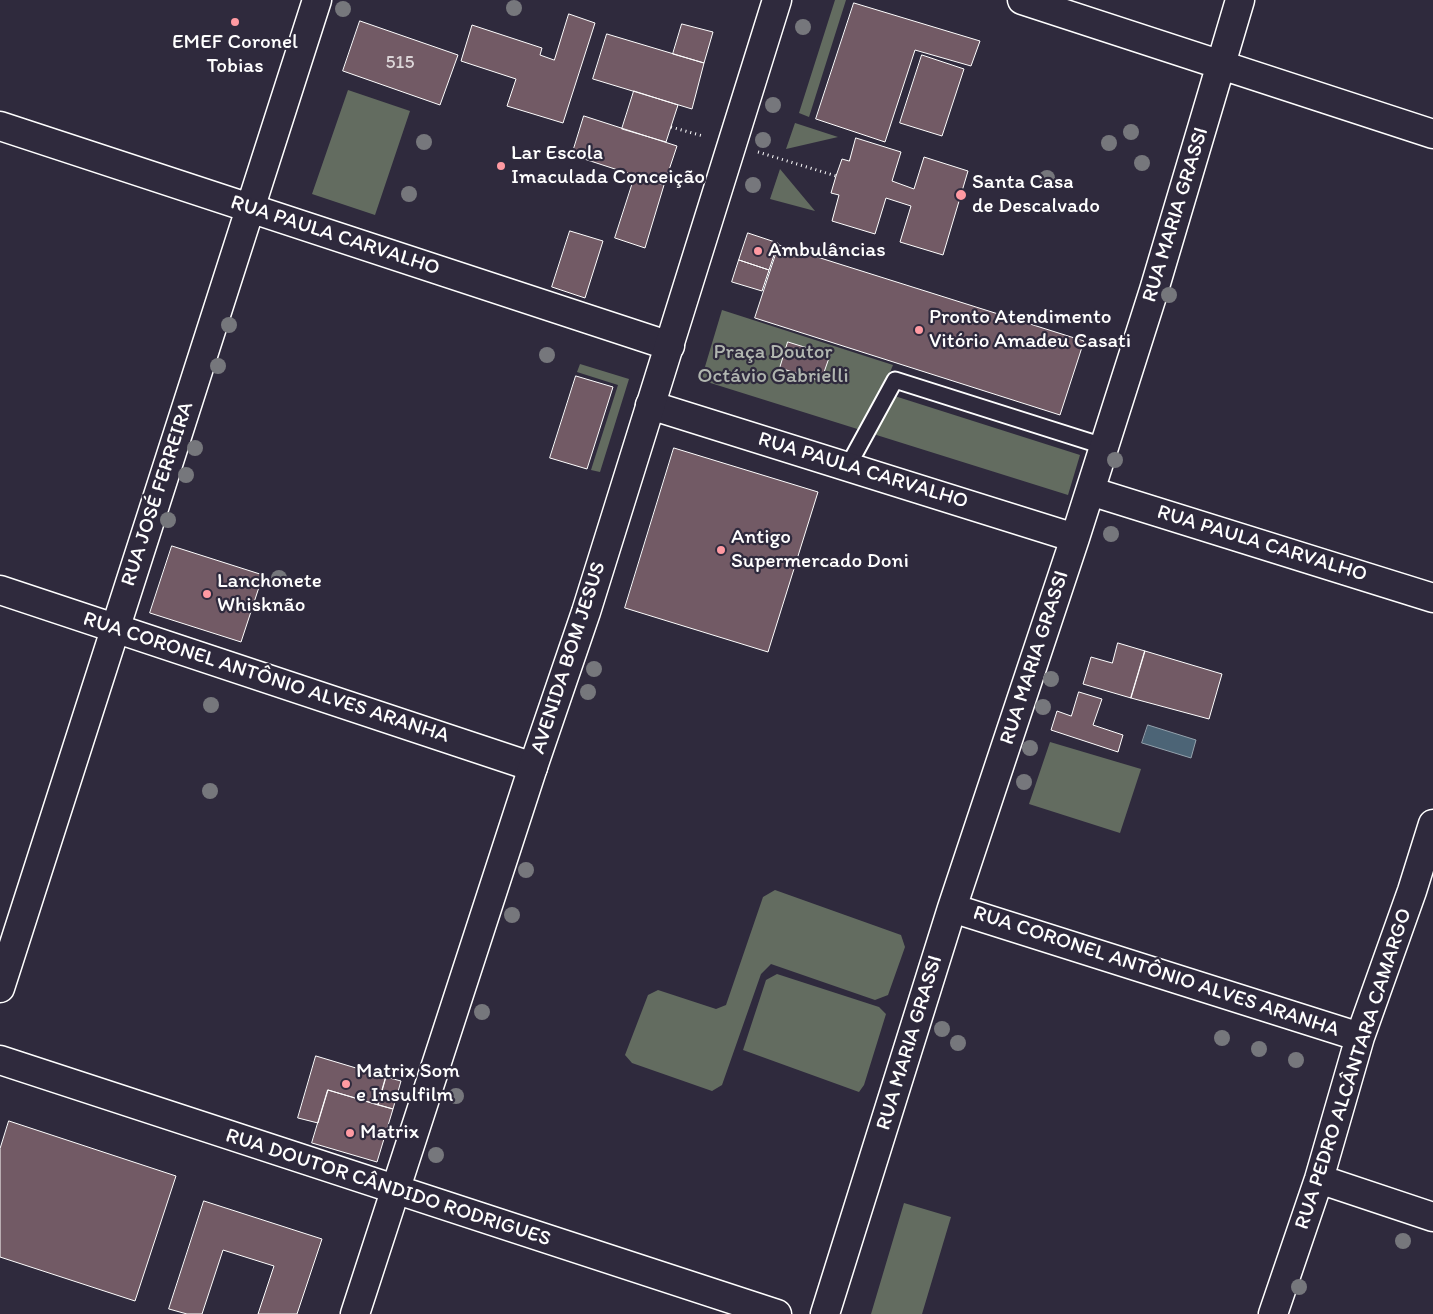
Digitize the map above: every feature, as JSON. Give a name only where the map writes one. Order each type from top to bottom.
[{"type":"street","name":"RUA JOSÉ FERREIRA","points":[[0,988],[317,0]]},
{"type":"street","name":"AVENIDA BOM JESUS","points":[[355,1314],[532,767],[586,612],[777,0]]},
{"type":"street","points":[[1022,0],[1433,134]]},
{"type":"street","name":"RUA MARIA GRASSI","points":[[825,1314],[952,908],[1075,538],[1154,290],[1240,0]]},
{"type":"street","name":"RUA PAULA CARVALHO","points":[[0,126],[670,346]]},
{"type":"street","name":"RUA PAULA CARVALHO","points":[[650,405],[1075,538]]},
{"type":"street","name":"RUA PAULA CARVALHO","points":[[1090,491],[1433,598]]},
{"type":"street","name":"RUA CORONEL ANTÔNIO ALVES ARANHA","points":[[0,590],[532,767]]},
{"type":"street","name":"RUA PEDRO ALCÂNTARA CAMARGO","points":[[1274,1314],[1318,1179],[1360,1037],[1422,894],[1433,824]]},
{"type":"street","name":"RUA CORONEL ANTÔNIO ALVES ARANHA","points":[[952,908],[1360,1037]]},
{"type":"street","name":"RUA DOUTOR CÂNDIDO RODRIGUES","points":[[0,1060],[777,1314]]},
{"type":"street","points":[[1318,1179],[1433,1216]]},
{"type":"lane","points":[[848,466],[895,380],[1103,446]]},
{"type":"path","points":[[671,127],[703,136]]},
{"type":"path","points":[[731,144],[836,176]]},
{"type":"green space","points":[[835,0],[846,0],[809,117],[799,113]]},
{"type":"green space","points":[[348,90],[410,111],[375,215],[312,194]]},
{"type":"green space","points":[[795,123],[838,137],[786,149]]},
{"type":"green space","points":[[780,169],[815,211],[770,199]]},
{"type":"green space","name":"Praça Doutor Octávio Gabrielli","points":[[722,310],[893,365],[882,392],[1080,455],[1068,495],[701,380]]},
{"type":"green space","points":[[580,364],[629,379],[600,472],[591,470],[618,385],[577,372]]},
{"type":"green space","points":[[1050,742],[1141,769],[1120,833],[1029,804]]},
{"type":"green space","points":[[775,890],[901,935],[905,947],[888,995],[875,1000],[771,964],[761,974],[722,1085],[712,1091],[632,1063],[625,1055],[648,995],[658,990],[716,1009],[726,1005],[763,897]]},
{"type":"green space","points":[[777,974],[879,1007],[886,1014],[864,1085],[859,1092],[743,1050],[766,980]]},
{"type":"green space","points":[[904,1203],[951,1217],[922,1314],[871,1314]]},
{"type":"water","points":[[1148,725],[1196,740],[1191,758],[1142,743]]},
{"type":"building","points":[[854,3],[980,41],[971,66],[915,50],[885,142],[816,119]]},
{"type":"building","points":[[569,14],[595,23],[563,123],[507,106],[516,79],[461,61],[472,25],[542,48],[540,55],[554,60]]},
{"type":"building","points":[[360,21],[458,55],[440,105],[343,71]]},
{"type":"building","points":[[682,24],[713,32],[704,63],[673,54]]},
{"type":"building","points":[[607,34],[704,63],[692,109],[593,79]]},
{"type":"building","points":[[922,55],[964,69],[942,136],[900,123]]},
{"type":"building","points":[[634,91],[678,105],[666,142],[622,129]]},
{"type":"building","points":[[584,116],[677,146],[664,185],[572,155]]},
{"type":"building","points":[[856,138],[901,152],[892,181],[914,189],[924,157],[968,171],[943,255],[900,242],[911,206],[886,198],[875,234],[832,221],[839,195],[831,193],[842,159],[849,161]]},
{"type":"building","points":[[635,176],[664,185],[645,248],[615,238]]},
{"type":"building","points":[[570,231],[603,241],[585,298],[552,287]]},
{"type":"building","name":"Ambulâncias","points":[[748,233],[778,243],[769,270],[739,260]]},
{"type":"building","name":"Pronto Atendimento Vitório Amadeu Casati","points":[[779,245],[1084,341],[1060,415],[755,318]]},
{"type":"building","points":[[739,260],[769,270],[762,291],[732,282]]},
{"type":"building","points":[[788,342],[830,355],[821,381],[780,368]]},
{"type":"building","points":[[576,376],[613,387],[587,469],[550,458]]},
{"type":"building","name":"Antigo Supermercado Doni","points":[[674,448],[818,492],[768,652],[625,608]]},
{"type":"building","name":"Lanchonete Whisknão","points":[[172,546],[263,575],[241,642],[150,613]]},
{"type":"building","points":[[1118,643],[1145,651],[1131,698],[1083,684],[1091,657],[1112,663]]},
{"type":"building","points":[[1145,651],[1222,674],[1209,719],[1131,698]]},
{"type":"building","points":[[1079,692],[1102,699],[1093,725],[1123,735],[1118,752],[1051,730],[1057,711],[1071,716]]},
{"type":"building","name":"Matrix Som e Insulfilm","points":[[316,1056],[386,1077],[378,1105],[328,1090],[318,1123],[298,1118]]},
{"type":"building","points":[[386,1077],[401,1081],[393,1109],[378,1105]]},
{"type":"building","name":"Matrix","points":[[328,1090],[393,1109],[377,1162],[312,1143]]},
{"type":"building","points":[[9,1121],[176,1176],[135,1301],[0,1257],[0,1149]]},
{"type":"building","points":[[204,1201],[322,1239],[297,1314],[258,1314],[274,1266],[223,1250],[202,1314],[187,1314],[169,1309]]},
{"type":"place","name":"EMEF Coronel Tobias","points":[[235,22]]},
{"type":"place","name":"Lar Escola Imaculada Conceição","points":[[501,166]]},
{"type":"place","name":"Santa Casa de Descalvado","points":[[961,195]]},
{"type":"place","name":"Ambulâncias","points":[[758,251]]},
{"type":"place","name":"Pronto Atendimento Vitório Amadeu Casati","points":[[919,330]]},
{"type":"place","name":"Antigo Supermercado Doni","points":[[721,550]]},
{"type":"place","name":"Lanchonete Whisknão","points":[[207,594]]},
{"type":"place","name":"Matrix Som e Insulfilm","points":[[346,1084]]},
{"type":"place","name":"Matrix","points":[[350,1133]]}]
